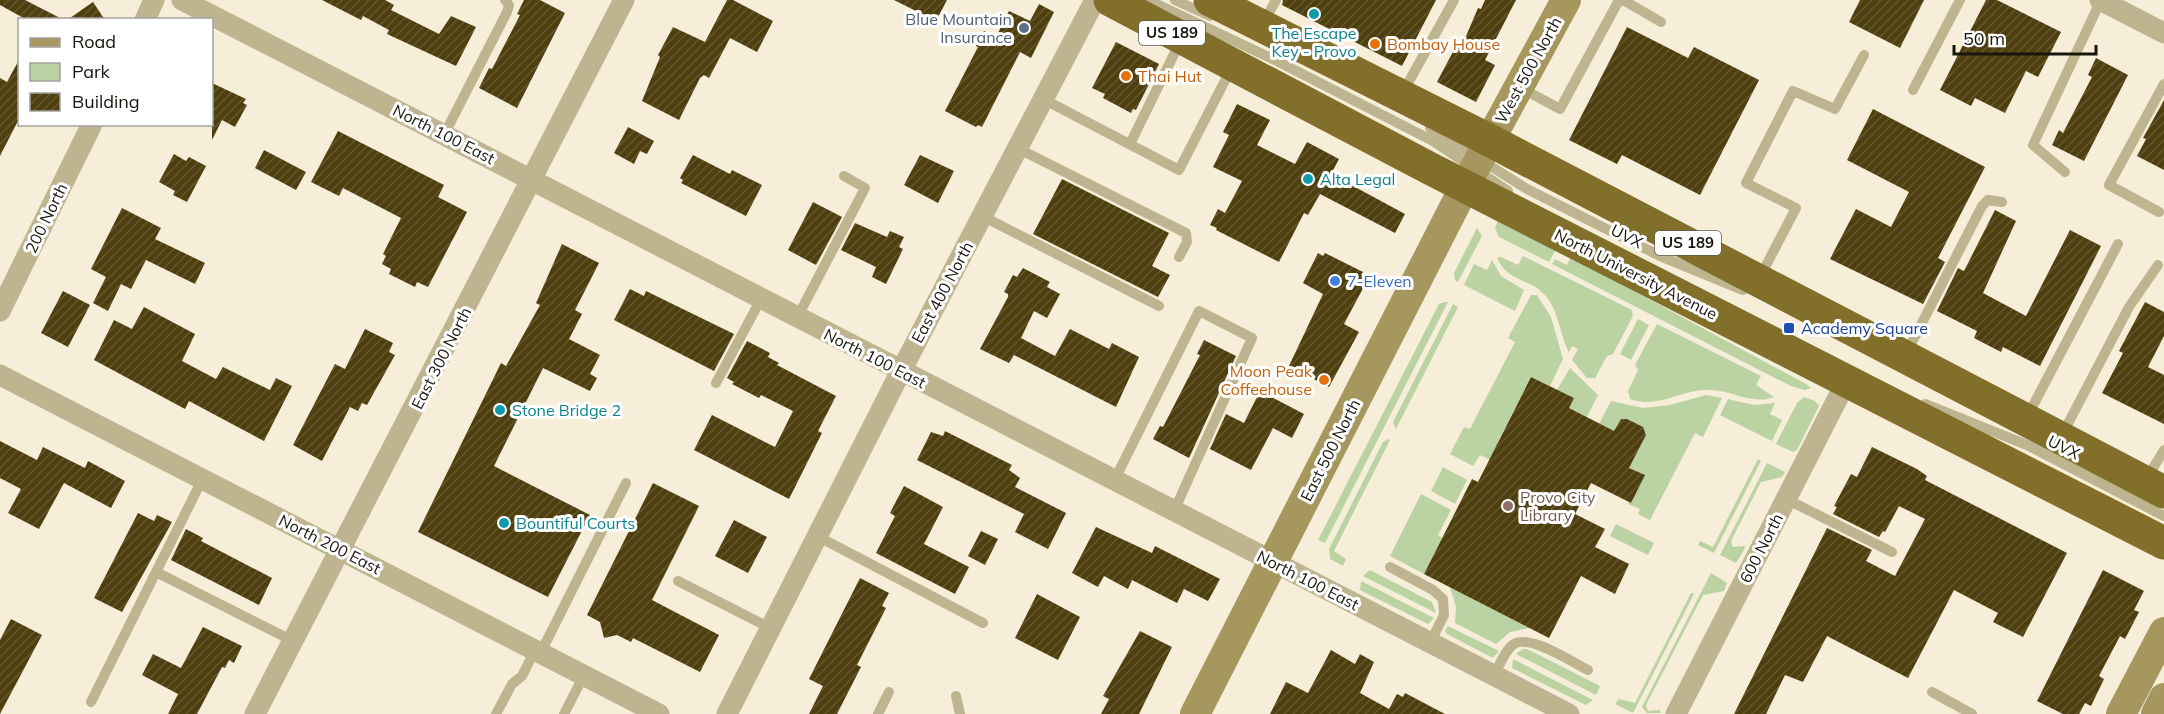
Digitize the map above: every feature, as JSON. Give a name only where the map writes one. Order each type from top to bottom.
[{"type":"highway","name":"North University Avenue","points":[[1110,0],[1233,66],[1477,164],[1905,356],[2154,487]]},
{"type":"highway","name":"North University Avenue","points":[[1210,0],[1269,13],[1401,96],[1477,164],[1846,382],[2164,543]]},
{"type":"street","points":[[146,18],[154,0]]},
{"type":"street","name":"North 100 East","points":[[183,0],[1569,714]]},
{"type":"street","name":"East 300 North","points":[[255,714],[624,0]]},
{"type":"street","name":"East 400 North","points":[[727,714],[901,371],[1095,0]]},
{"type":"street","name":"West 500 North","points":[[1477,164],[1566,0]]},
{"type":"street","points":[[2101,0],[2164,33]]},
{"type":"street","name":"200 North","points":[[0,310],[92,126]]},
{"type":"street","name":"East 500 North","points":[[1196,714],[1272,561],[1477,164]]},
{"type":"street","name":"North 200 East","points":[[0,375],[341,549],[583,677],[659,714]]},
{"type":"street","name":"600 North","points":[[1676,714],[1846,382]]},
{"type":"street","points":[[2121,714],[2164,632]]},
{"type":"street","points":[[2156,714],[2164,698]]},
{"type":"lane","points":[[444,135],[507,12],[509,4],[505,0]]},
{"type":"lane","name":"UVX","points":[[1148,0],[1338,92],[1477,164]]},
{"type":"lane","name":"UVX","points":[[1175,0],[1415,119],[1477,164],[1515,196],[1608,243]]},
{"type":"lane","points":[[1401,96],[1455,0]]},
{"type":"lane","points":[[1518,87],[1560,109],[1621,0],[1661,22]]},
{"type":"lane","points":[[1913,90],[1960,0]]},
{"type":"lane","points":[[2065,172],[2033,145],[2101,0]]},
{"type":"lane","points":[[1130,144],[1182,38]]},
{"type":"lane","points":[[1754,287],[1796,208],[1746,183],[1793,91],[1835,109],[1863,55]]},
{"type":"lane","points":[[1043,99],[1179,171],[1233,66]]},
{"type":"lane","points":[[2159,212],[2109,185],[2164,84]]},
{"type":"lane","points":[[1017,148],[1186,233],[1187,242],[1179,257]]},
{"type":"lane","points":[[797,318],[865,188],[844,176]]},
{"type":"lane","points":[[1905,356],[1982,206],[1988,200],[2001,202]]},
{"type":"lane","points":[[982,216],[1159,306]]},
{"type":"lane","points":[[2025,420],[2118,244]]},
{"type":"lane","points":[[2060,438],[2129,307],[2158,265]]},
{"type":"lane","points":[[716,383],[761,299]]},
{"type":"lane","points":[[1114,481],[1199,311],[1252,338],[1174,511]]},
{"type":"lane","name":"UVX","points":[[1917,400],[2027,445],[2164,516]]},
{"type":"lane","name":"UVX","points":[[1988,417],[2164,508]]},
{"type":"lane","points":[[2154,487],[2164,450]]},
{"type":"lane","points":[[91,702],[158,573],[203,478]]},
{"type":"lane","points":[[496,714],[512,684],[522,676],[537,653],[626,483]]},
{"type":"lane","points":[[1786,499],[1892,552]]},
{"type":"lane","points":[[817,536],[983,623]]},
{"type":"lane","points":[[1390,567],[1432,590],[1443,599],[1444,615],[1430,643]]},
{"type":"lane","points":[[158,573],[293,641]]},
{"type":"lane","points":[[678,581],[770,628]]},
{"type":"lane","points":[[1494,676],[1512,645],[1520,641],[1538,644],[1588,670]]},
{"type":"lane","points":[[2133,714],[2164,655]]},
{"type":"lane","points":[[564,714],[583,677]]},
{"type":"lane","points":[[878,714],[890,692]]},
{"type":"lane","points":[[1932,692],[1972,714]]},
{"type":"lane","points":[[956,696],[960,714]]},
{"type":"green space","points":[[1498,219],[1556,249],[1549,262],[1499,237],[1495,229]]},
{"type":"green space","points":[[1477,228],[1482,236],[1458,282],[1455,280],[1454,273]]},
{"type":"green space","points":[[1523,256],[1632,310],[1633,316],[1613,354],[1607,356],[1595,378],[1587,378],[1572,360],[1578,349],[1572,346],[1569,352],[1550,301],[1539,289],[1507,272],[1497,258],[1501,257],[1518,265]]},
{"type":"green space","points":[[1571,257],[1811,388],[1805,390],[1791,386],[1552,264],[1555,259],[1567,265]]},
{"type":"green space","points":[[1492,260],[1501,276],[1524,290],[1515,311],[1464,285],[1474,264],[1487,270]]},
{"type":"green space","points":[[1531,295],[1537,295],[1551,317],[1563,359],[1550,386],[1531,377],[1497,443],[1513,471],[1480,455],[1473,466],[1450,454],[1464,427],[1470,429],[1515,342],[1508,338]]},
{"type":"green space","points":[[1448,302],[1325,543],[1318,540],[1439,304]]},
{"type":"green space","points":[[1453,304],[1458,307],[1396,429],[1393,422]]},
{"type":"green space","points":[[1638,319],[1649,325],[1631,360],[1620,354]]},
{"type":"green space","points":[[1657,324],[1761,376],[1756,385],[1774,397],[1757,399],[1704,390],[1658,401],[1640,402],[1630,399],[1628,391],[1638,370],[1635,365]]},
{"type":"green space","points":[[1570,368],[1598,395],[1587,417],[1569,408],[1557,390]]},
{"type":"green space","points":[[1706,395],[1722,398],[1703,437],[1695,433],[1650,520],[1638,514],[1640,509],[1628,504],[1644,475],[1629,468],[1646,435],[1643,428],[1627,419],[1621,419],[1614,431],[1599,424],[1611,401],[1643,408],[1670,405]]},
{"type":"green space","points":[[1804,397],[1815,401],[1819,406],[1797,450],[1793,452],[1776,444],[1797,403]]},
{"type":"green space","points":[[1728,399],[1754,405],[1775,403],[1770,414],[1782,420],[1772,441],[1720,415]]},
{"type":"green space","points":[[1390,440],[1334,551],[1346,559],[1343,566],[1330,559],[1329,549],[1383,442]]},
{"type":"green space","points":[[1758,459],[1761,461],[1714,553],[1698,545],[1700,541],[1713,547]]},
{"type":"green space","points":[[1767,463],[1785,472],[1782,477],[1761,482],[1731,541],[1733,547],[1744,546],[1745,548],[1736,563],[1720,555]]},
{"type":"green space","points":[[1443,467],[1467,480],[1455,504],[1431,491]]},
{"type":"green space","points":[[1421,494],[1451,510],[1438,535],[1442,538],[1424,574],[1390,556]]},
{"type":"green space","points":[[1616,524],[1654,543],[1648,555],[1610,536]]},
{"type":"green space","points":[[1370,570],[1432,602],[1436,613],[1363,576]]},
{"type":"green space","points":[[1711,573],[1727,583],[1724,591],[1703,595],[1646,705],[1648,711],[1660,710],[1661,713],[1647,713],[1642,707]]},
{"type":"green space","points":[[1361,581],[1434,618],[1428,624],[1360,590]]},
{"type":"green space","points":[[1450,587],[1530,628],[1510,632],[1496,644],[1455,623],[1456,607]]},
{"type":"green space","points":[[1691,593],[1694,594],[1633,713],[1615,704],[1619,699],[1635,703]]},
{"type":"green space","points":[[1448,626],[1499,651],[1493,658],[1447,634],[1445,631]]},
{"type":"green space","points":[[1523,649],[1600,686],[1596,695],[1516,654]]},
{"type":"green space","points":[[1513,659],[1593,700],[1586,705],[1512,668]]},
{"type":"building","points":[[0,0],[25,0],[60,18],[23,18],[0,5]]},
{"type":"building","points":[[322,0],[385,0],[394,5],[391,10],[439,34],[451,16],[476,27],[456,66],[387,34],[389,30],[363,16],[361,20]]},
{"type":"building","points":[[524,0],[540,0],[565,13],[517,108],[479,88],[489,68],[492,69],[520,15],[517,14]]},
{"type":"building","points":[[727,0],[733,0],[773,21],[757,52],[730,38],[709,78],[704,75],[700,78],[679,120],[642,101],[660,57],[658,55],[673,27],[705,42]]},
{"type":"building","points":[[894,0],[947,0],[936,21]]},
{"type":"building","points":[[1283,0],[1436,0],[1402,66],[1282,5]]},
{"type":"building","points":[[1485,0],[1516,0],[1485,60],[1495,65],[1476,102],[1437,82],[1456,46],[1461,48],[1478,8],[1481,9]]},
{"type":"building","points":[[1860,0],[1924,0],[1900,48],[1849,22]]},
{"type":"building","points":[[1986,0],[1997,0],[2061,32],[2038,77],[2026,71],[2005,113],[1975,98],[1971,106],[1940,90]]},
{"type":"building","points":[[93,2],[104,18],[70,18]]},
{"type":"building","points":[[1039,4],[1054,12],[1031,58],[1020,52],[982,127],[978,125],[976,127],[945,111],[984,31],[996,37],[1009,11],[1030,21]]},
{"type":"building","points":[[1627,27],[1688,58],[1694,47],[1759,80],[1700,195],[1622,155],[1617,164],[1569,140]]},
{"type":"building","name":"Thai Hut","points":[[1116,42],[1159,64],[1136,110],[1133,109],[1131,113],[1103,98],[1105,94],[1092,88]]},
{"type":"building","points":[[2096,58],[2128,75],[2084,161],[2052,145],[2059,130],[2063,133],[2092,77],[2088,75]]},
{"type":"building","points":[[18,62],[18,121],[0,156],[0,78],[7,82]]},
{"type":"building","points":[[213,83],[246,99],[243,103],[247,105],[235,127],[222,120],[212,140]]},
{"type":"building","points":[[2164,100],[2164,170],[2137,156],[2146,139],[2143,138]]},
{"type":"building","points":[[1237,104],[1270,120],[1257,145],[1295,164],[1307,142],[1339,159],[1331,174],[1405,214],[1395,233],[1320,194],[1308,215],[1304,213],[1279,262],[1216,230],[1217,228],[1210,225],[1218,209],[1225,213],[1242,181],[1213,167],[1229,135],[1223,132]]},
{"type":"building","points":[[1873,109],[1985,167],[1938,258],[1945,262],[1923,304],[1830,259],[1856,209],[1891,227],[1909,192],[1847,160]]},
{"type":"building","points":[[628,127],[654,141],[647,154],[640,151],[634,164],[614,153]]},
{"type":"building","points":[[338,131],[444,185],[438,197],[467,212],[428,287],[417,282],[415,287],[389,274],[391,269],[382,264],[386,256],[383,254],[401,218],[343,188],[339,196],[311,182]]},
{"type":"building","points":[[264,150],[306,172],[296,190],[255,168]]},
{"type":"building","points":[[174,154],[186,161],[189,157],[206,166],[187,202],[173,195],[175,191],[159,182]]},
{"type":"building","points":[[693,155],[730,174],[732,170],[762,185],[746,216],[681,183],[683,180],[680,178]]},
{"type":"building","points":[[920,155],[954,171],[938,203],[904,185]]},
{"type":"building","points":[[1062,179],[1169,233],[1152,266],[1170,275],[1158,297],[1033,234]]},
{"type":"building","points":[[813,202],[842,217],[816,265],[788,250]]},
{"type":"building","points":[[122,208],[161,228],[155,239],[205,263],[195,284],[146,260],[131,289],[121,284],[108,311],[93,303],[106,277],[91,269]]},
{"type":"building","points":[[1995,210],[2016,221],[1983,293],[2026,316],[2070,230],[2101,246],[2040,366],[2003,347],[2001,352],[1974,338],[1977,331],[1937,311],[1958,268],[1964,271]]},
{"type":"building","points":[[855,223],[887,237],[890,231],[904,237],[899,247],[903,249],[886,284],[872,277],[876,267],[841,250]]},
{"type":"building","points":[[562,244],[599,263],[575,310],[582,314],[569,339],[600,355],[590,374],[597,378],[590,391],[543,368],[494,466],[590,515],[548,597],[418,532],[501,363],[506,366],[540,305],[536,303]]},
{"type":"building","points":[[1318,253],[1323,256],[1325,253],[1363,272],[1361,275],[1368,279],[1344,324],[1359,332],[1329,387],[1289,366],[1323,294],[1303,283]]},
{"type":"building","points":[[1023,268],[1050,282],[1047,287],[1060,294],[1047,318],[1034,311],[1021,338],[1055,356],[1070,329],[1109,349],[1112,343],[1139,357],[1116,407],[1014,355],[1009,363],[980,349],[1008,297],[1008,294],[1004,292],[1013,275],[1017,277]]},
{"type":"building","points":[[630,289],[644,296],[646,291],[734,334],[714,371],[614,320]]},
{"type":"building","points":[[63,291],[90,305],[68,347],[41,333]]},
{"type":"building","points":[[2145,302],[2164,312],[2164,336],[2148,367],[2164,375],[2164,424],[2102,393],[2123,353],[2119,351]]},
{"type":"building","points":[[144,307],[195,334],[182,361],[216,379],[223,367],[270,390],[276,378],[292,386],[264,441],[189,401],[185,409],[94,360],[114,320],[132,329]]},
{"type":"building","points":[[365,329],[393,343],[389,352],[395,355],[367,405],[362,403],[358,411],[350,407],[322,461],[293,445],[335,364],[345,369]]},
{"type":"building","points":[[1204,340],[1236,356],[1189,458],[1153,439],[1160,426],[1163,427],[1200,355],[1197,354]]},
{"type":"building","points":[[747,341],[770,353],[768,357],[779,363],[777,365],[836,396],[818,431],[822,433],[789,499],[694,450],[712,415],[775,447],[793,411],[761,395],[759,398],[732,384],[734,382],[727,378]]},
{"type":"building","name":"Provo City Library","points":[[1531,377],[1574,398],[1569,408],[1614,431],[1621,419],[1627,419],[1643,427],[1646,435],[1629,468],[1645,475],[1631,503],[1591,483],[1575,514],[1605,529],[1595,547],[1629,564],[1615,594],[1581,576],[1549,638],[1424,574],[1472,479],[1478,482]]},
{"type":"building","points":[[1260,391],[1304,414],[1292,438],[1273,428],[1251,470],[1210,449],[1226,414],[1244,423]]},
{"type":"building","points":[[945,431],[1012,465],[1009,470],[1020,478],[1015,487],[1066,513],[1048,549],[1015,532],[1024,514],[917,460],[931,432],[943,436]]},
{"type":"building","points":[[0,441],[37,460],[43,447],[85,468],[88,461],[125,481],[111,508],[64,483],[39,529],[8,513],[21,489],[0,478]]},
{"type":"building","points":[[1872,447],[1917,469],[1927,476],[1925,480],[2067,553],[2023,637],[1993,622],[1998,613],[1954,590],[1908,678],[1827,636],[1803,682],[1785,675],[1766,714],[1734,714],[1827,528],[1872,550],[1866,561],[1895,576],[1925,519],[1899,506],[1885,532],[1883,531],[1879,537],[1833,514],[1837,507],[1834,506],[1851,474],[1857,477]]},
{"type":"building","points":[[653,483],[699,506],[652,600],[719,635],[700,672],[633,638],[631,642],[617,635],[604,638],[600,622],[587,615]]},
{"type":"building","points":[[904,486],[943,507],[924,544],[969,567],[955,594],[876,553],[895,516],[890,513]]},
{"type":"building","points":[[138,513],[154,521],[157,515],[172,522],[122,612],[94,598]]},
{"type":"building","points":[[734,520],[767,537],[748,573],[715,556]]},
{"type":"building","points":[[1096,527],[1152,553],[1155,546],[1220,579],[1208,601],[1184,589],[1177,603],[1132,580],[1128,589],[1104,576],[1098,587],[1072,573]]},
{"type":"building","points":[[186,529],[203,538],[201,541],[272,578],[259,605],[171,560]]},
{"type":"building","points":[[981,531],[998,539],[985,565],[968,556]]},
{"type":"building","points":[[2103,570],[2144,591],[2134,610],[2139,612],[2125,639],[2120,636],[2099,676],[2104,679],[2091,706],[2085,703],[2079,714],[2063,714],[2037,701]]},
{"type":"building","points":[[860,578],[889,593],[882,606],[886,608],[857,665],[861,667],[837,714],[809,714],[823,686],[809,679]]},
{"type":"building","points":[[1037,594],[1080,617],[1058,660],[1015,638]]},
{"type":"building","points":[[11,619],[42,635],[0,714],[0,640]]},
{"type":"building","points":[[203,627],[242,646],[234,663],[229,660],[225,668],[222,667],[197,714],[168,714],[178,694],[142,675],[153,654],[181,668]]},
{"type":"building","points":[[1140,631],[1172,647],[1139,714],[1101,714],[1109,699],[1103,696]]},
{"type":"building","points":[[1331,650],[1355,664],[1360,654],[1374,662],[1360,693],[1389,709],[1397,694],[1403,697],[1405,693],[1445,714],[1270,714],[1286,682],[1308,693]]},
{"type":"place","name":"The Escape Key - Provo","points":[[1314,14]]},
{"type":"place","name":"Blue Mountain Insurance","points":[[1024,28]]},
{"type":"place","name":"Bombay House","points":[[1375,44]]},
{"type":"place","name":"Thai Hut","points":[[1126,76]]},
{"type":"place","name":"Alta Legal","points":[[1308,179]]},
{"type":"place","name":"7-Eleven","points":[[1335,281]]},
{"type":"place","name":"Academy Square","points":[[1789,328]]},
{"type":"place","name":"Moon Peak Coffeehouse","points":[[1324,380]]},
{"type":"place","name":"Stone Bridge 2","points":[[500,410]]},
{"type":"place","name":"Provo City Library","points":[[1508,506]]},
{"type":"place","name":"Bountiful Courts","points":[[504,523]]}]
